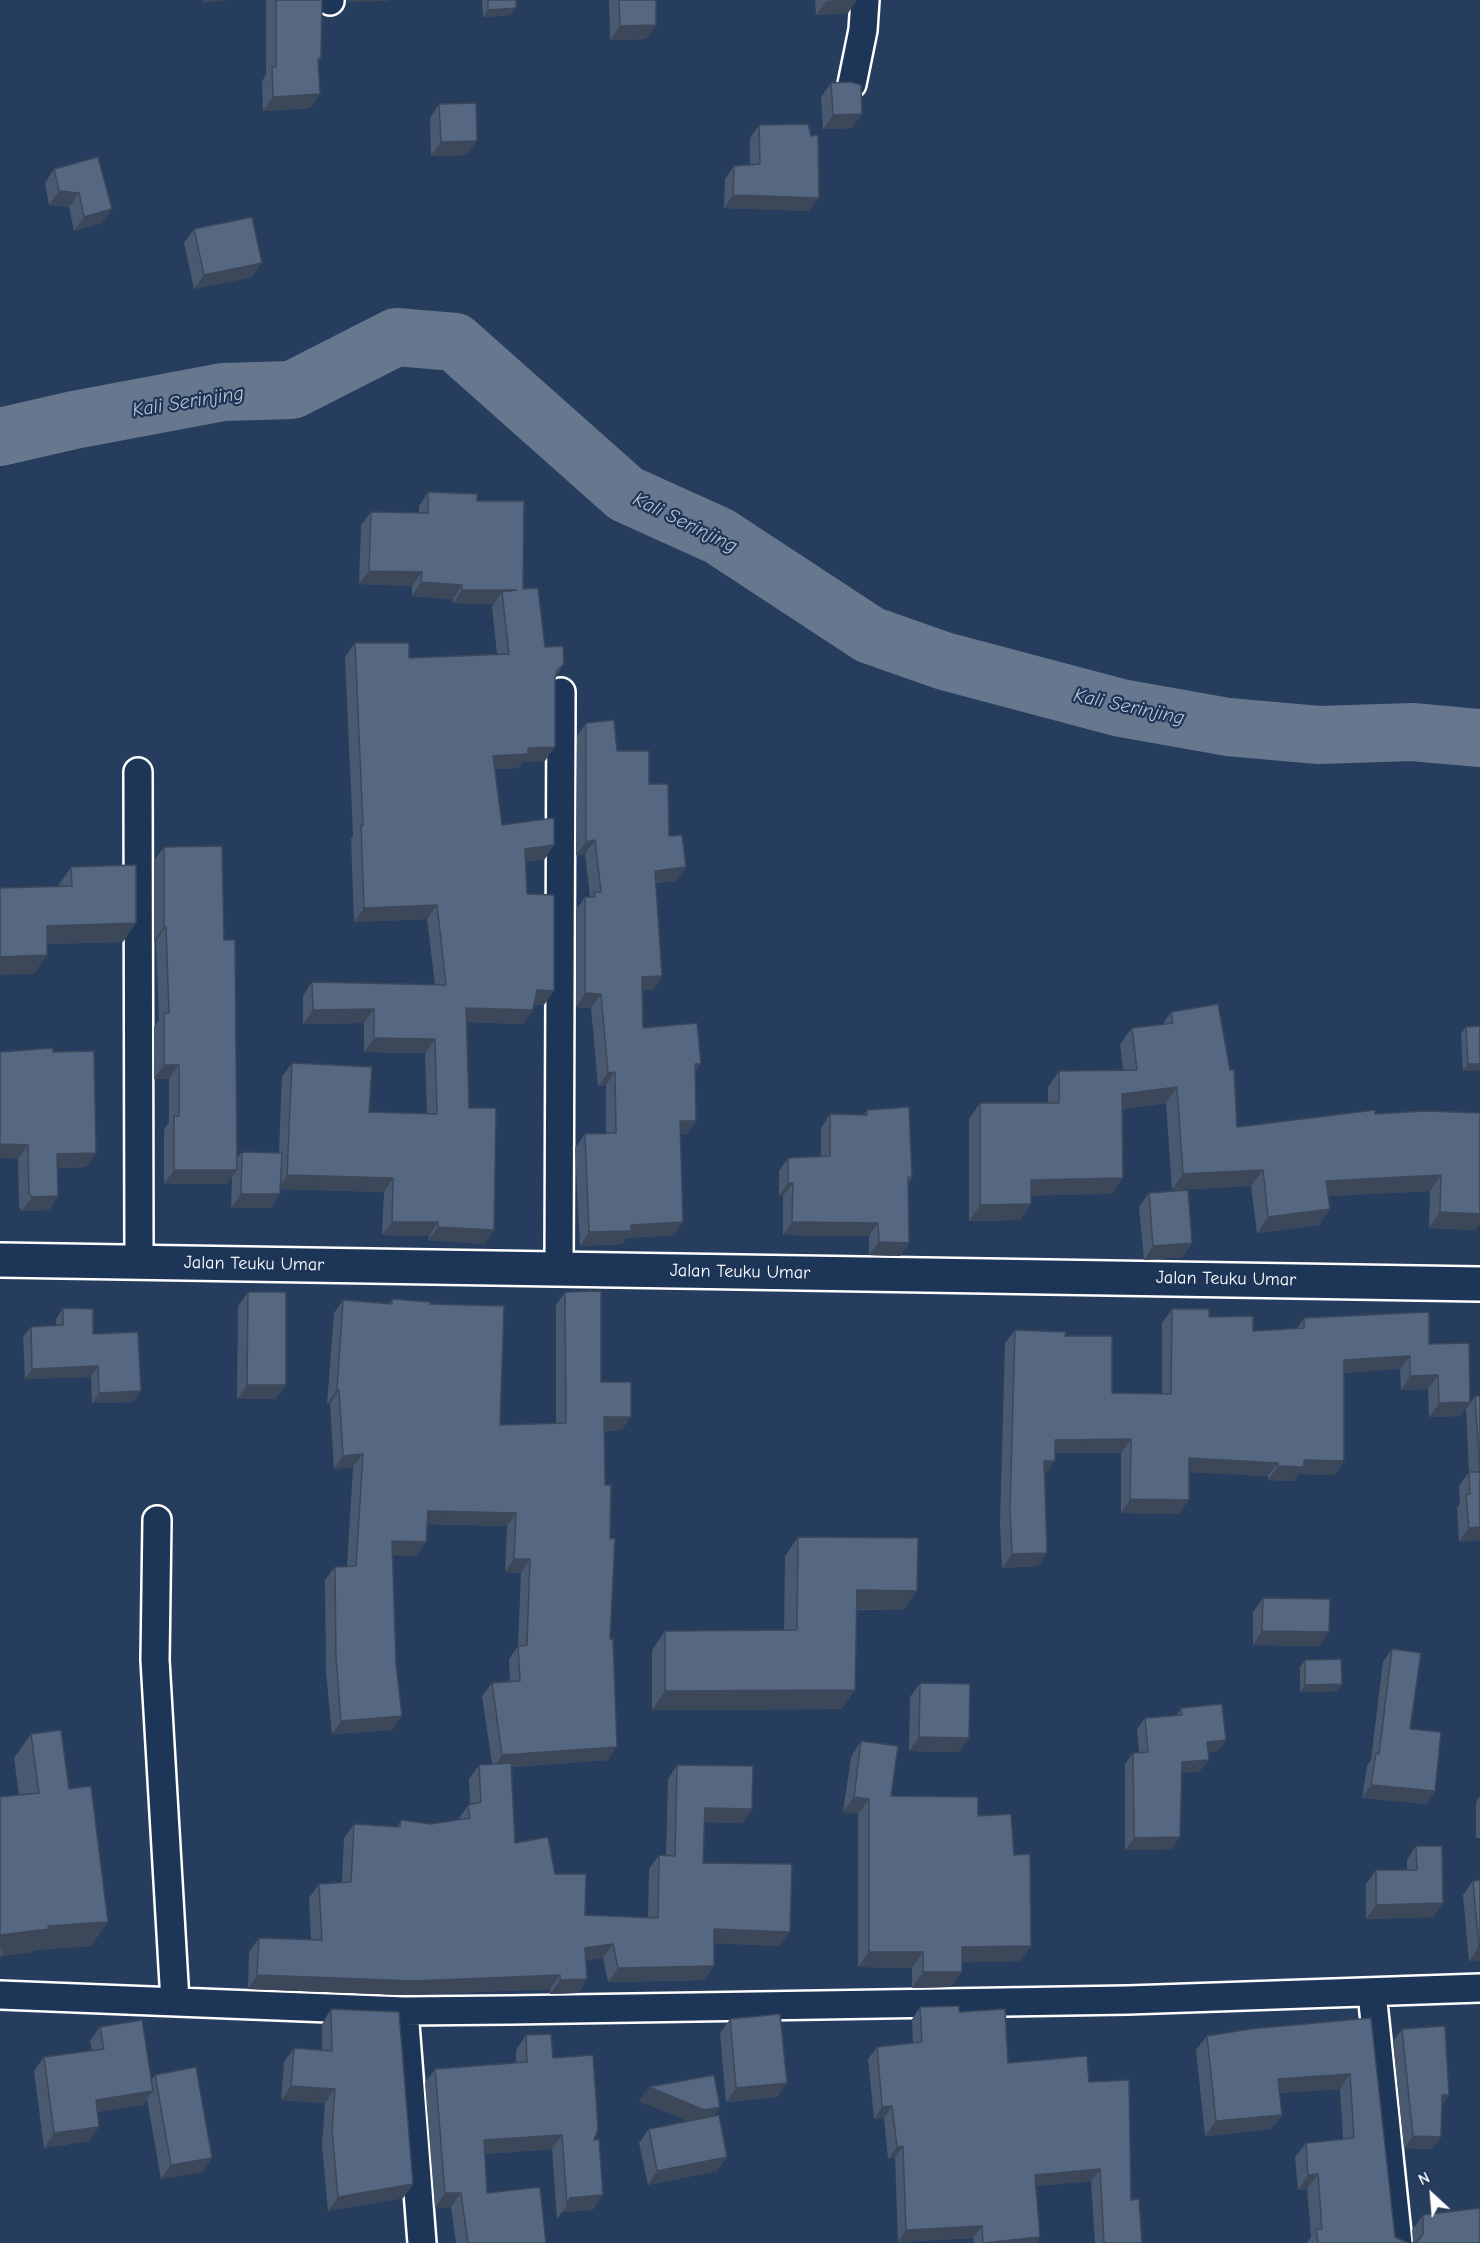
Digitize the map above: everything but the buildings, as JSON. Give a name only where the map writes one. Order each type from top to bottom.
[{"type":"main road","name":"Jalan Teuku Umar","points":[[0,1260],[1480,1284]]},
{"type":"street","points":[[852,84],[863,30],[865,0]]},
{"type":"street","points":[[560,1270],[561,692]]},
{"type":"street","points":[[138,772],[139,1262]]},
{"type":"street","points":[[157,1520],[154,1660],[175,2001]]},
{"type":"street","points":[[0,1995],[404,2010],[824,2006],[1372,1993],[1480,1988]]},
{"type":"street","points":[[1372,1993],[1398,2243]]},
{"type":"street","points":[[404,2010],[422,2243]]},
{"type":"waterway","name":"Kali Serinjing","points":[[0,437],[74,420],[223,392],[292,390],[396,337],[455,342],[626,494],[719,536],[870,635],[944,661],[1121,708],[1228,727],[1319,735],[1412,732],[1480,738]]}]
